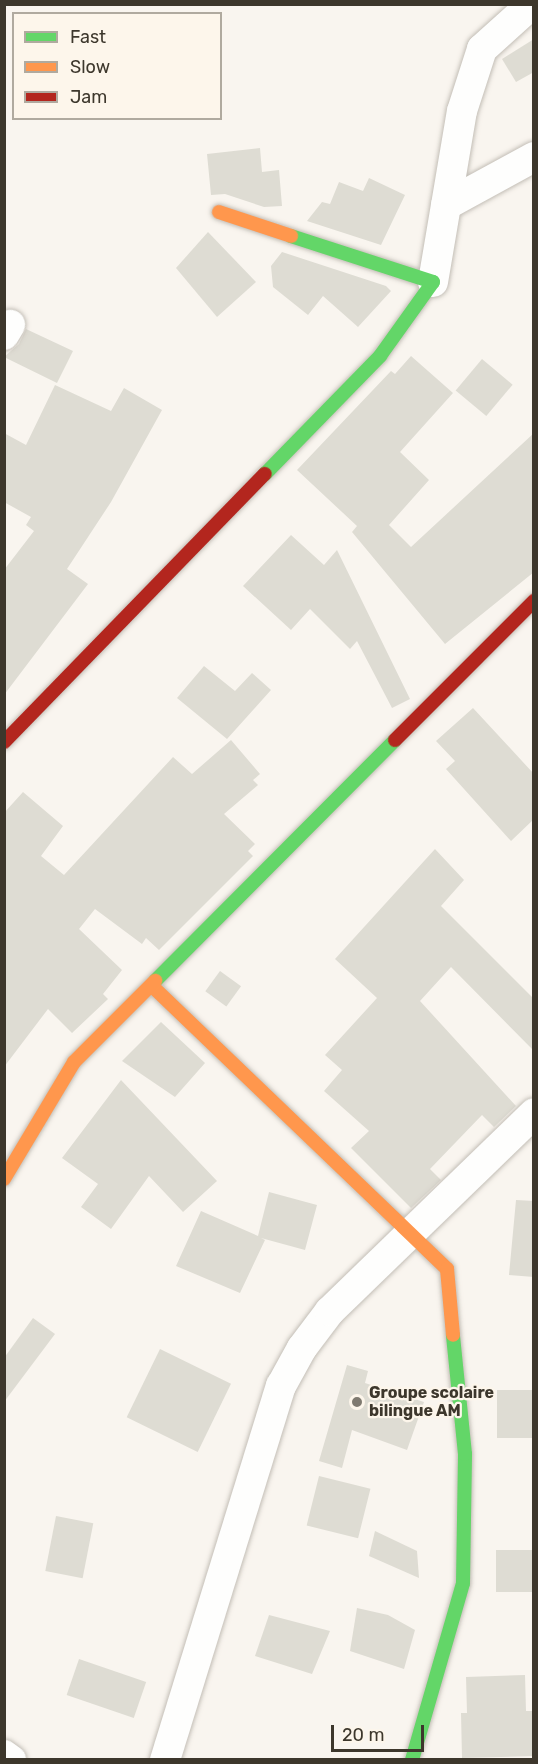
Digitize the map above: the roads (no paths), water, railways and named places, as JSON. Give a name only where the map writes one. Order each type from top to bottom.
[{"type":"street","points":[[4,742],[380,356],[433,282],[462,111],[482,49],[532,4]]},
{"type":"street","points":[[446,206],[534,158]]},
{"type":"street","points":[[219,212],[433,282]]},
{"type":"street","points":[[4,1179],[74,1062],[534,601]]},
{"type":"street","points":[[152,986],[447,1269],[465,1454],[463,1582],[412,1760]]},
{"type":"street","points":[[165,1760],[281,1386],[302,1348],[330,1311],[534,1113]]},
{"type":"street","points":[[4,1755],[11,1760]]},
{"type":"place","name":"Groupe scolaire bilingue AM","points":[[357,1402]]}]
